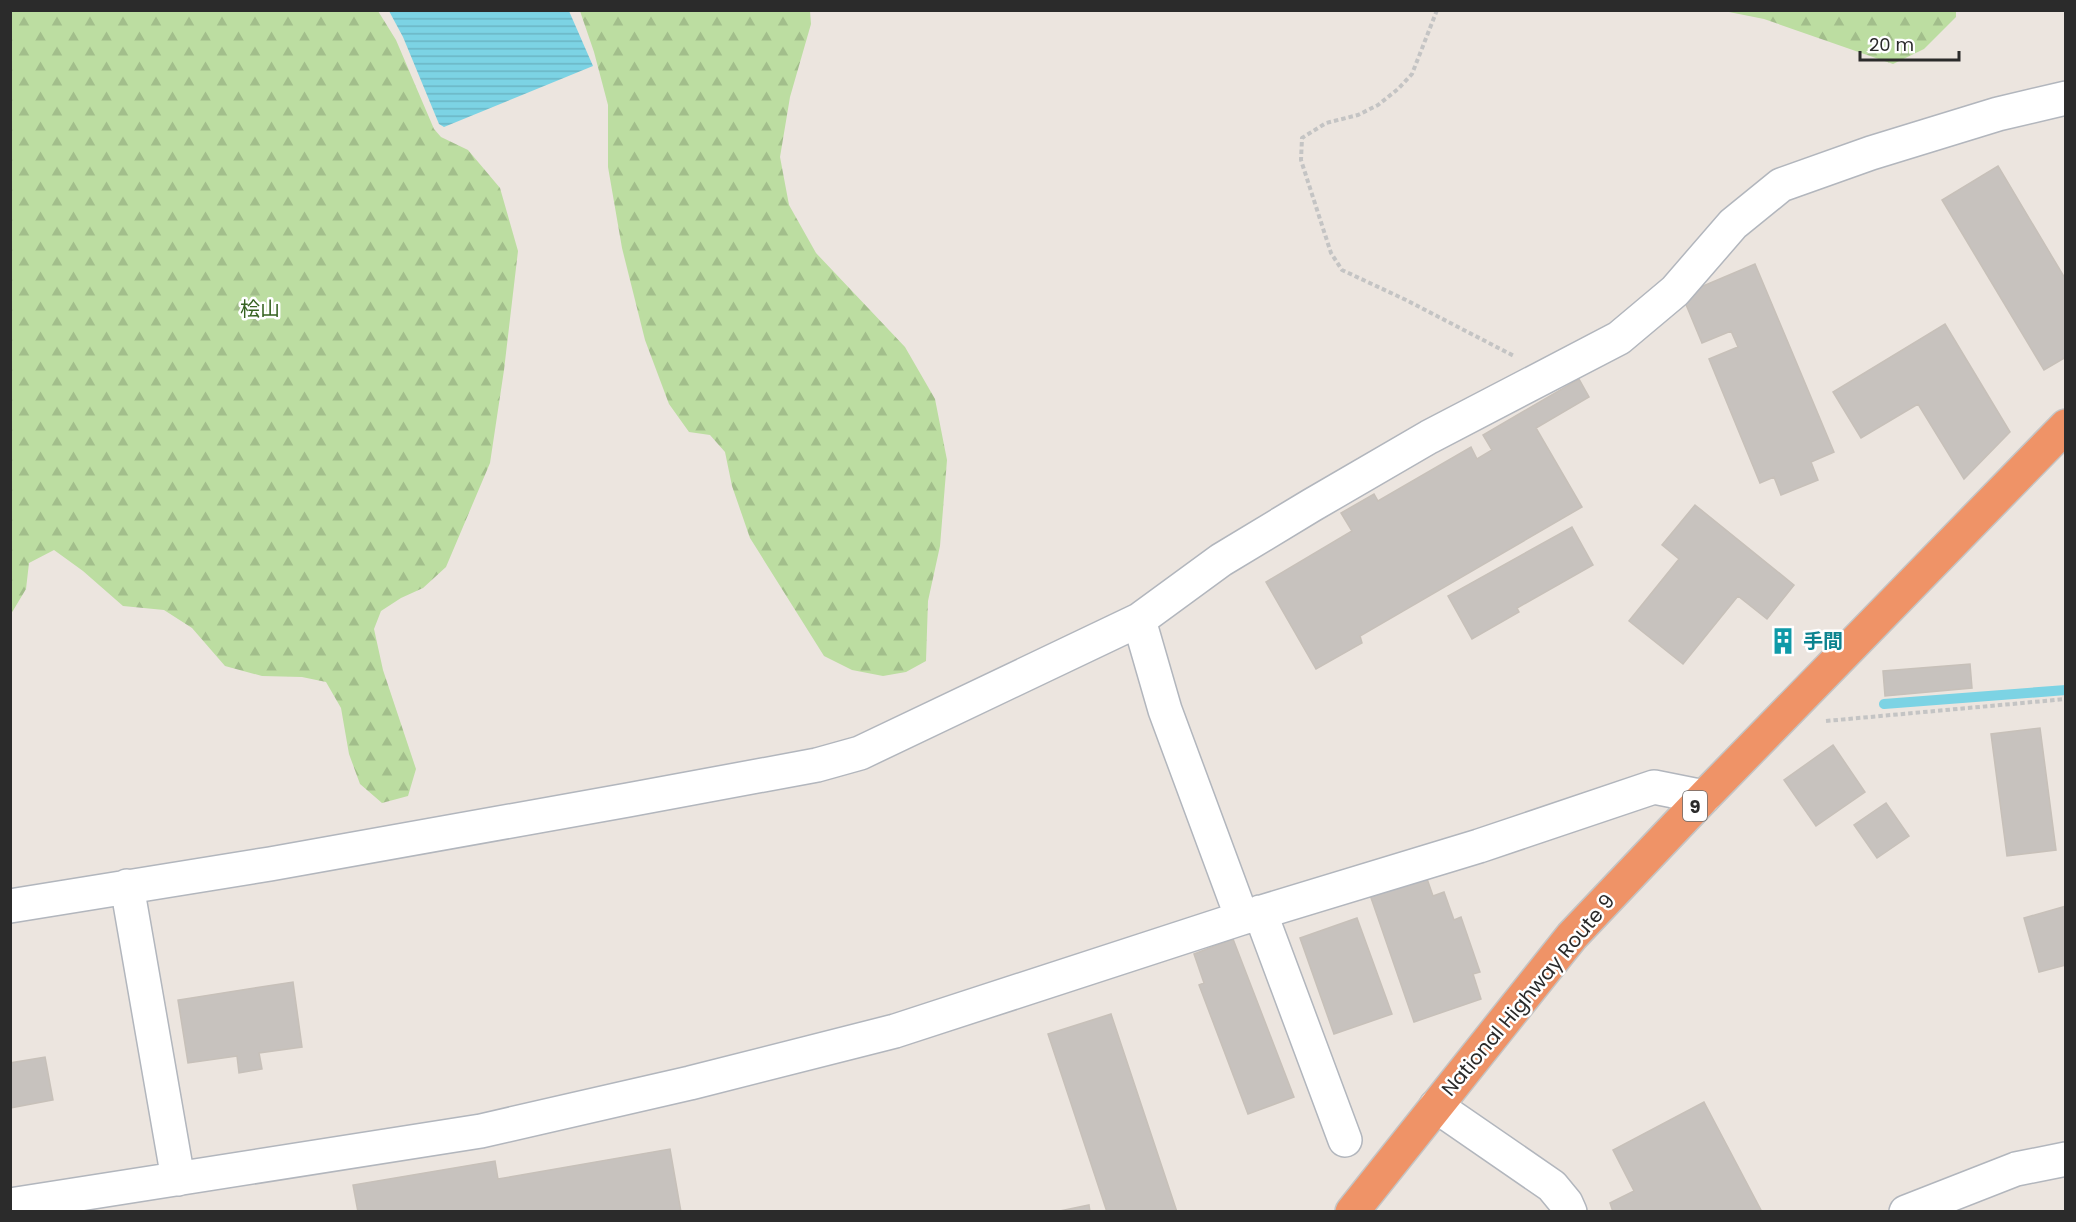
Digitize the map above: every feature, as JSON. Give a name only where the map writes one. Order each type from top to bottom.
[{"type":"highway","name":"National Highway Route 9","points":[[1352,1212],[1572,936],[1704,797],[2066,426]]},
{"type":"street","points":[[10,906],[270,864],[817,765],[860,753],[1139,620],[1221,560],[1312,505],[1429,437],[1619,338],[1675,291],[1733,224],[1781,185],[1998,114],[2066,98]]},
{"type":"street","points":[[1139,620],[1165,710],[1345,1140]]},
{"type":"street","points":[[10,1205],[481,1131],[690,1083],[895,1031],[1251,915],[1479,846],[1654,787],[1704,797]]},
{"type":"street","points":[[127,886],[178,1179]]},
{"type":"street","points":[[1436,1106],[1552,1186],[1566,1203],[1570,1212]]},
{"type":"street","points":[[1906,1212],[2016,1169],[2066,1159]]},
{"type":"path","points":[[1437,10],[1412,74],[1378,105],[1358,115],[1326,123],[1302,138],[1301,160],[1331,254],[1342,270],[1406,300],[1515,357],[1536,382]]},
{"type":"path","points":[[1819,721],[2066,699]]},
{"type":"green space","name":"桧山","points":[[11,10],[378,11],[396,40],[434,129],[441,137],[468,150],[500,188],[518,251],[490,463],[446,567],[423,588],[381,611],[374,629],[383,670],[416,769],[408,796],[382,803],[360,784],[349,754],[341,708],[326,682],[302,677],[262,676],[225,666],[192,628],[164,610],[123,606],[83,571],[54,550],[29,563],[26,589],[11,614]]},
{"type":"green space","points":[[1956,10],[1956,17],[1924,49],[1893,64],[1764,19],[1724,11]]},
{"type":"green space","points":[[580,11],[810,11],[811,24],[790,97],[780,157],[789,205],[816,253],[905,347],[935,399],[947,460],[940,546],[928,601],[926,661],[906,672],[883,676],[852,670],[824,656],[750,538],[732,486],[725,452],[710,435],[689,432],[669,404],[645,340],[622,248],[608,167],[608,105]]},
{"type":"water","points":[[389,11],[569,11],[593,66],[444,127],[439,124],[403,37]]},
{"type":"building","points":[[1998,166],[2066,280],[2066,357],[2044,370],[1942,200]]},
{"type":"building","points":[[1755,264],[1834,452],[1811,462],[1818,480],[1781,495],[1774,477],[1760,483],[1709,359],[1738,347],[1731,331],[1702,343],[1682,295]]},
{"type":"building","points":[[1945,324],[2010,432],[1964,479],[1918,404],[1861,438],[1833,392]]},
{"type":"building","points":[[1579,379],[1589,397],[1536,428],[1582,507],[1360,636],[1362,643],[1316,669],[1266,582],[1352,531],[1341,513],[1374,494],[1378,501],[1471,447],[1477,459],[1492,450],[1483,435]]},
{"type":"building","points":[[1695,505],[1794,585],[1767,619],[1738,596],[1683,664],[1629,621],[1679,559],[1662,545]]},
{"type":"building","points":[[1572,527],[1593,565],[1517,608],[1519,612],[1472,639],[1448,596]]},
{"type":"building","name":"手間","points":[[1785,631],[1793,638],[1782,652],[1773,643]]},
{"type":"building","points":[[1970,664],[1972,688],[1885,696],[1883,671]]},
{"type":"building","points":[[2040,728],[2056,850],[2007,856],[1991,734]]},
{"type":"building","points":[[1833,745],[1865,792],[1816,826],[1784,780]]},
{"type":"building","points":[[1886,803],[1909,836],[1877,858],[1854,825]]},
{"type":"building","points":[[1425,873],[1433,896],[1444,892],[1454,920],[1461,917],[1480,972],[1473,974],[1481,999],[1414,1022],[1369,892]]},
{"type":"building","points":[[2066,906],[2066,965],[2039,972],[2024,918]]},
{"type":"building","points":[[1357,918],[1392,1014],[1334,1034],[1300,938]]},
{"type":"building","points":[[1233,939],[1294,1097],[1248,1114],[1199,985],[1204,983],[1194,954]]},
{"type":"building","points":[[293,982],[302,1047],[259,1053],[262,1069],[239,1073],[237,1056],[188,1063],[178,1000]]},
{"type":"building","points":[[1111,1014],[1177,1212],[1107,1212],[1048,1034]]},
{"type":"building","points":[[45,1057],[53,1100],[10,1108],[10,1063]]},
{"type":"building","points":[[1704,1102],[1762,1212],[1613,1212],[1610,1203],[1634,1191],[1613,1150]]},
{"type":"building","points":[[670,1149],[681,1212],[358,1212],[353,1185],[495,1161],[498,1179]]},
{"type":"building","points":[[1089,1205],[1090,1212],[1055,1212]]},
{"type":"waterway","points":[[1884,704],[2066,690]]},
{"type":"place","name":"手間","points":[[1783,641]]}]
